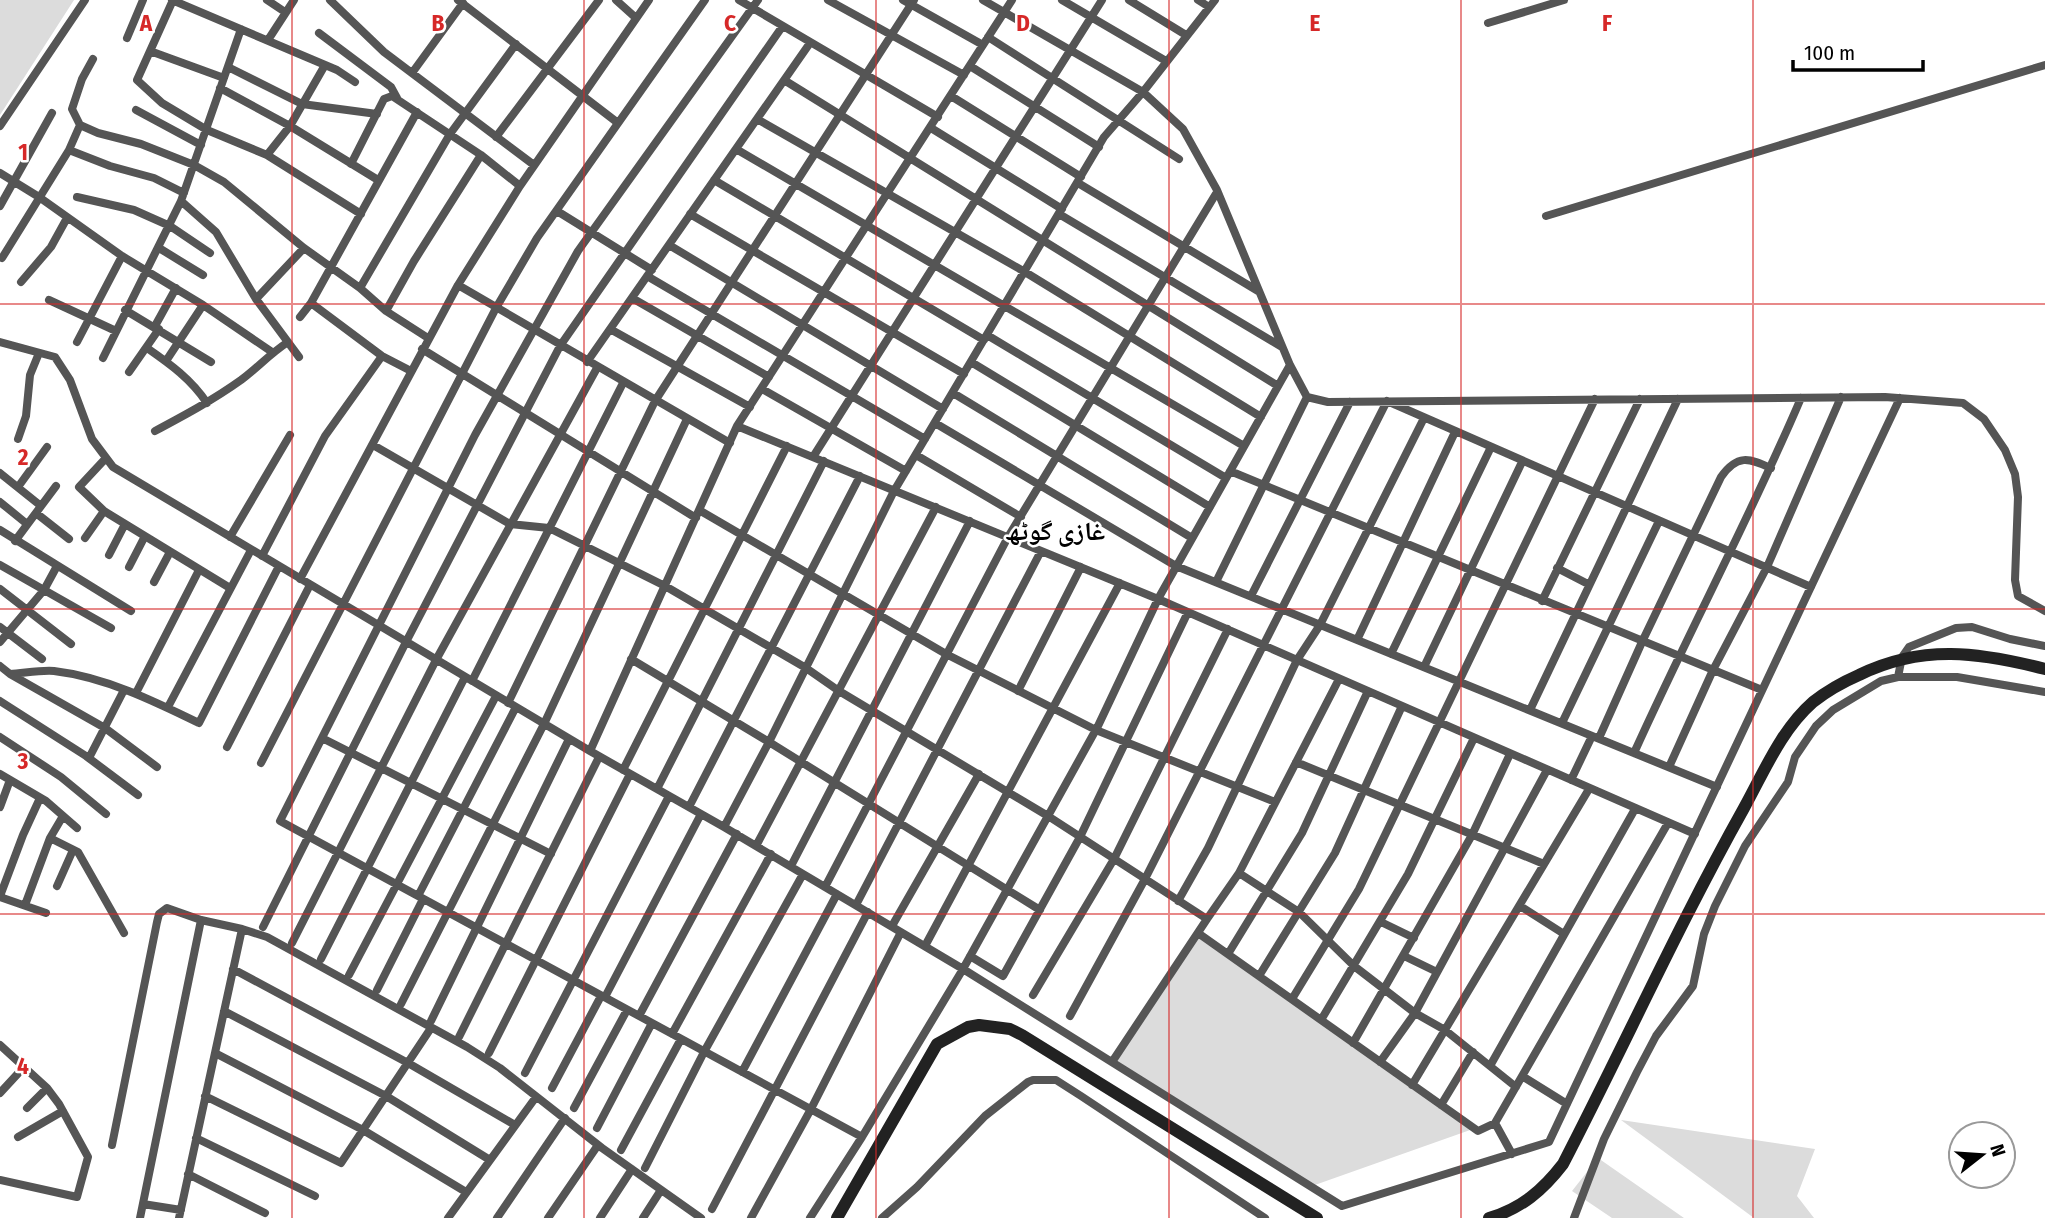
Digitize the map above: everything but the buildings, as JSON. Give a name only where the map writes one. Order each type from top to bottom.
[{"type":"street","points":[[0,126],[85,0]]},
{"type":"street","points":[[127,38],[143,0]]},
{"type":"street","points":[[355,82],[325,65],[172,0],[137,80],[162,103],[207,130],[267,155],[361,214]]},
{"type":"street","points":[[267,0],[285,12]]},
{"type":"street","points":[[268,40],[293,0]]},
{"type":"street","points":[[330,0],[384,52],[534,165]]},
{"type":"street","points":[[496,137],[599,0]]},
{"type":"street","points":[[616,0],[636,18]]},
{"type":"street","points":[[300,579],[457,285],[534,165],[649,0]]},
{"type":"street","points":[[261,763],[496,308],[537,238],[705,0]]},
{"type":"street","points":[[739,0],[938,117]]},
{"type":"street","points":[[758,0],[578,251],[448,488],[280,821],[862,1137]]},
{"type":"street","points":[[828,0],[964,75]]},
{"type":"street","points":[[983,0],[1143,92],[1183,129],[1217,192],[1290,366],[1307,397],[1328,402],[1841,397],[1963,403],[1984,419],[1998,439],[2015,474],[2018,540],[2015,580],[2018,596],[2045,611]]},
{"type":"street","points":[[590,751],[737,426],[1012,0]]},
{"type":"street","points":[[1062,0],[1166,61]]},
{"type":"street","points":[[813,457],[1102,0]]},
{"type":"street","points":[[1129,0],[1186,35]]},
{"type":"street","points":[[724,827],[894,491],[1099,147],[1212,4],[1198,0]]},
{"type":"street","points":[[1488,23],[1564,0]]},
{"type":"street","points":[[377,990],[655,401],[891,35],[909,1],[1054,79],[1179,159]]},
{"type":"street","points":[[412,73],[461,2],[618,123]]},
{"type":"street","points":[[263,927],[406,642],[560,346],[782,27]]},
{"type":"street","points":[[103,358],[125,310],[170,226],[207,130],[241,29]]},
{"type":"street","points":[[319,33],[390,88],[399,100]]},
{"type":"street","points":[[587,362],[810,43]]},
{"type":"street","points":[[360,288],[450,134],[516,44]]},
{"type":"street","points":[[150,51],[224,78]]},
{"type":"street","points":[[93,59],[82,79],[72,109],[80,125],[98,133],[141,144],[194,165],[224,182],[304,248],[428,338]]},
{"type":"street","points":[[267,155],[290,126],[325,65]]},
{"type":"street","points":[[1546,216],[2045,65]]},
{"type":"street","points":[[970,66],[1099,147]]},
{"type":"street","points":[[228,67],[302,104],[377,114]]},
{"type":"street","points":[[784,80],[1278,386]]},
{"type":"street","points":[[220,88],[290,126],[378,180]]},
{"type":"street","points":[[351,164],[384,99],[391,96],[481,155],[520,186]]},
{"type":"street","points":[[951,96],[1017,136],[1079,180],[1184,247],[1259,292]]},
{"type":"street","points":[[136,110],[201,145]]},
{"type":"street","points":[[299,317],[311,303],[417,112]]},
{"type":"street","points":[[0,206],[52,114]]},
{"type":"street","points":[[757,119],[1025,272],[1261,417]]},
{"type":"street","points":[[2,258],[69,150],[80,125]]},
{"type":"street","points":[[931,128],[1166,277],[1282,346]]},
{"type":"street","points":[[736,149],[1244,446]]},
{"type":"street","points":[[69,150],[110,166],[154,178],[182,197],[216,232],[256,299],[299,357]]},
{"type":"street","points":[[386,310],[481,155]]},
{"type":"street","points":[[0,173],[122,256],[202,304],[272,352]]},
{"type":"street","points":[[714,180],[914,298],[1228,474],[1264,485],[1762,690]]},
{"type":"street","points":[[825,887],[1008,537],[1217,192]]},
{"type":"street","points":[[76,197],[134,210],[170,226],[210,253]]},
{"type":"street","points":[[557,211],[624,253],[712,314],[925,439]]},
{"type":"street","points":[[691,214],[964,374]]},
{"type":"street","points":[[21,282],[51,247],[67,218]]},
{"type":"street","points":[[669,245],[943,409]]},
{"type":"street","points":[[159,248],[203,275]]},
{"type":"street","points":[[256,299],[304,248]]},
{"type":"street","points":[[77,342],[122,256]]},
{"type":"street","points":[[457,285],[730,443]]},
{"type":"street","points":[[129,372],[146,348],[176,288]]},
{"type":"street","points":[[632,298],[769,377]]},
{"type":"street","points":[[49,300],[116,331]]},
{"type":"street","points":[[311,303],[382,356],[411,371]]},
{"type":"street","points":[[166,361],[202,304]]},
{"type":"street","points":[[125,310],[211,362]]},
{"type":"street","points":[[610,329],[750,407]]},
{"type":"street","points":[[0,342],[55,357],[70,380],[92,439],[113,467],[599,757],[737,834],[892,926],[1342,1206],[1549,1142],[1900,398]]},
{"type":"street","points":[[155,431],[207,404],[288,342]]},
{"type":"street","points":[[146,348],[189,380],[207,404]]},
{"type":"street","points":[[422,349],[653,491],[742,535],[844,592],[946,654],[1096,730],[1275,802]]},
{"type":"street","points":[[19,439],[26,416],[30,375],[39,353]]},
{"type":"street","points":[[262,556],[325,436],[382,356]]},
{"type":"street","points":[[971,362],[1210,507]]},
{"type":"street","points":[[810,1218],[963,969],[1096,730],[1158,599],[1290,366]]},
{"type":"street","points":[[292,943],[436,660],[597,368]]},
{"type":"street","points":[[321,959],[623,383]]},
{"type":"street","points":[[762,389],[906,471]]},
{"type":"street","points":[[953,393],[1192,538]]},
{"type":"street","points":[[1216,582],[1307,397]]},
{"type":"street","points":[[1669,767],[1713,670],[1767,567],[1841,397]]},
{"type":"street","points":[[1634,752],[1677,656],[1771,468],[1801,398]]},
{"type":"street","points":[[1292,999],[1359,889],[1595,399]]},
{"type":"street","points":[[1542,601],[1640,399]]},
{"type":"street","points":[[1530,710],[1678,399]]},
{"type":"street","points":[[1387,401],[1811,587]]},
{"type":"street","points":[[1070,1016],[1145,879],[1387,401]]},
{"type":"street","points":[[1251,596],[1350,402]]},
{"type":"street","points":[[1178,901],[1208,848],[1297,660],[1320,625],[1424,418]]},
{"type":"street","points":[[401,1004],[544,724],[687,419]]},
{"type":"street","points":[[935,423],[1176,566],[1717,787]]},
{"type":"street","points":[[737,426],[1158,599],[1695,834]]},
{"type":"street","points":[[1357,640],[1455,432]]},
{"type":"street","points":[[230,537],[290,435]]},
{"type":"street","points":[[373,444],[510,524],[549,528],[665,586],[806,668],[839,691],[1048,816],[1208,919]]},
{"type":"street","points":[[489,1053],[627,772],[668,682],[787,446]]},
{"type":"street","points":[[18,487],[47,447]]},
{"type":"street","points":[[1391,654],[1491,447]]},
{"type":"street","points":[[916,455],[1021,517]]},
{"type":"street","points":[[106,458],[79,486],[104,511],[230,588]]},
{"type":"street","points":[[1571,780],[1596,737],[1728,466],[1739,460],[1751,459],[1771,468]]},
{"type":"street","points":[[657,789],[824,461]]},
{"type":"street","points":[[1424,667],[1522,461]]},
{"type":"street","points":[[0,473],[18,487],[69,539]]},
{"type":"street","points":[[689,807],[860,476]]},
{"type":"street","points":[[15,541],[57,486]]},
{"type":"street","points":[[0,502],[27,524]]},
{"type":"street","points":[[756,846],[936,508]]},
{"type":"street","points":[[85,538],[104,511]]},
{"type":"street","points":[[791,866],[970,521]]},
{"type":"street","points":[[1562,723],[1659,521]]},
{"type":"street","points":[[108,555],[125,524]]},
{"type":"street","points":[[0,530],[131,611]]},
{"type":"street","points":[[128,567],[145,536]]},
{"type":"street","points":[[168,708],[251,550]]},
{"type":"street","points":[[856,905],[1041,551]]},
{"type":"street","points":[[154,582],[170,552]]},
{"type":"street","points":[[0,565],[111,628]]},
{"type":"street","points":[[0,642],[4,630],[44,590],[57,566]]},
{"type":"street","points":[[10,674],[51,671],[71,674],[136,693],[198,723],[279,566]]},
{"type":"street","points":[[1018,691],[1081,567]]},
{"type":"street","points":[[1558,568],[1588,584]]},
{"type":"street","points":[[136,693],[199,570]]},
{"type":"street","points":[[925,946],[1120,583]]},
{"type":"street","points":[[227,747],[310,585]]},
{"type":"street","points":[[0,589],[71,644]]},
{"type":"street","points":[[970,956],[1003,976],[1080,837],[1188,612]]},
{"type":"street","points":[[1898,677],[1902,657],[1909,647],[1956,628],[1972,627],[2045,646]]},
{"type":"street","points":[[1033,995],[1114,859],[1228,629]]},
{"type":"street","points":[[4,630],[42,659]]},
{"type":"street","points":[[1489,1218],[1528,1200],[1545,1186],[1563,1164],[1723,845],[1788,728],[1814,702],[1871,669],[1902,657],[1923,654],[1981,654],[2045,669]]},
{"type":"street","points":[[631,659],[1040,909]]},
{"type":"street","points":[[0,666],[105,728],[157,767]]},
{"type":"street","points":[[1574,1218],[1605,1139],[1637,1072],[1656,1036],[1693,986],[1704,934],[1714,906],[1745,846],[1788,782],[1795,757],[1809,734],[1833,710],[1881,681],[1898,677],[1957,677],[2045,692]]},
{"type":"street","points":[[1112,1062],[1239,873],[1339,679]]},
{"type":"street","points":[[89,758],[124,690]]},
{"type":"street","points":[[1228,954],[1302,833],[1368,691]]},
{"type":"street","points":[[349,975],[496,696]]},
{"type":"street","points":[[0,701],[89,758],[138,795]]},
{"type":"street","points":[[1259,976],[1335,853],[1402,706]]},
{"type":"street","points":[[0,737],[61,776],[106,814]]},
{"type":"street","points":[[322,738],[551,854]]},
{"type":"street","points":[[1321,1020],[1381,922],[1474,738]]},
{"type":"street","points":[[205,1096],[341,1163],[431,1025],[569,739]]},
{"type":"street","points":[[1353,1043],[1472,835],[1510,754]]},
{"type":"street","points":[[459,1037],[599,757]]},
{"type":"street","points":[[1296,762],[1545,864]]},
{"type":"street","points":[[1380,1062],[1415,1013],[1547,770]]},
{"type":"street","points":[[0,774],[40,797],[76,828]]},
{"type":"street","points":[[892,926],[979,774]]},
{"type":"street","points":[[0,807],[10,780]]},
{"type":"street","points":[[1412,1085],[1589,789]]},
{"type":"street","points":[[525,1073],[669,796]]},
{"type":"street","points":[[40,797],[0,896],[46,913]]},
{"type":"street","points":[[1490,1066],[1634,809]]},
{"type":"street","points":[[552,1088],[701,814]]},
{"type":"street","points":[[24,905],[50,838],[63,816]]},
{"type":"street","points":[[1198,933],[1478,1131],[1495,1123],[1668,823]]},
{"type":"street","points":[[639,1016],[737,834]]},
{"type":"street","points":[[50,838],[78,852],[102,899],[124,933]]},
{"type":"street","points":[[57,886],[73,850]]},
{"type":"street","points":[[672,1034],[771,854]]},
{"type":"street","points":[[1239,873],[1299,912],[1354,966],[1415,1013],[1445,1030],[1516,1087]]},
{"type":"street","points":[[645,1168],[803,874]]},
{"type":"street","points":[[743,1072],[837,894]]},
{"type":"street","points":[[1520,905],[1564,934]]},
{"type":"street","points":[[112,1144],[159,914],[167,908],[267,937],[431,1025],[489,1061],[598,1145],[701,1218]]},
{"type":"street","points":[[712,1209],[867,912]]},
{"type":"street","points":[[139,1218],[201,920]]},
{"type":"street","points":[[1381,922],[1413,938]]},
{"type":"street","points":[[143,1204],[180,1214],[242,929]]},
{"type":"street","points":[[751,1218],[811,1109],[901,932]]},
{"type":"street","points":[[1404,956],[1437,972]]},
{"type":"street","points":[[233,969],[408,1063],[515,1125]]},
{"type":"street","points":[[574,1108],[627,1010]]},
{"type":"street","points":[[224,1011],[386,1096],[490,1160]]},
{"type":"street","points":[[597,1128],[653,1023]]},
{"type":"street","points":[[837,1218],[937,1044],[960,1031],[979,1025],[1010,1029],[1022,1035],[1317,1218]]},
{"type":"street","points":[[621,1150],[681,1039]]},
{"type":"street","points":[[0,1180],[77,1197],[88,1157],[47,1088],[1,1048]]},
{"type":"street","points":[[1441,1105],[1474,1052]]},
{"type":"street","points":[[215,1053],[363,1130],[466,1192]]},
{"type":"street","points":[[0,1093],[24,1067]]},
{"type":"street","points":[[1522,1076],[1567,1104]]},
{"type":"street","points":[[882,1218],[917,1187],[985,1116],[1028,1083],[1046,1079],[1056,1080],[1265,1218]]},
{"type":"street","points":[[27,1108],[47,1088]]},
{"type":"street","points":[[448,1218],[536,1097]]},
{"type":"street","points":[[18,1136],[63,1111]]},
{"type":"street","points":[[497,1218],[565,1118]]},
{"type":"street","points":[[1495,1123],[1512,1154]]},
{"type":"street","points":[[196,1138],[315,1196]]},
{"type":"street","points":[[548,1218],[598,1145]]},
{"type":"street","points":[[600,1218],[632,1170]]},
{"type":"street","points":[[188,1174],[265,1213]]},
{"type":"street","points":[[643,1218],[661,1190]]},
{"type":"shaded area","points":[[0,0],[74,0],[0,115]]},
{"type":"shaded area","points":[[1198,933],[1473,1129],[1312,1186],[1112,1062]]},
{"type":"shaded area","points":[[1621,1120],[1815,1149],[1797,1196],[1814,1218],[1754,1218]]},
{"type":"shaded area","points":[[1598,1158],[1684,1218],[1612,1218],[1572,1191]]},
{"type":"district","name":"غازی گوٹھ","points":[[1055,531]]}]
